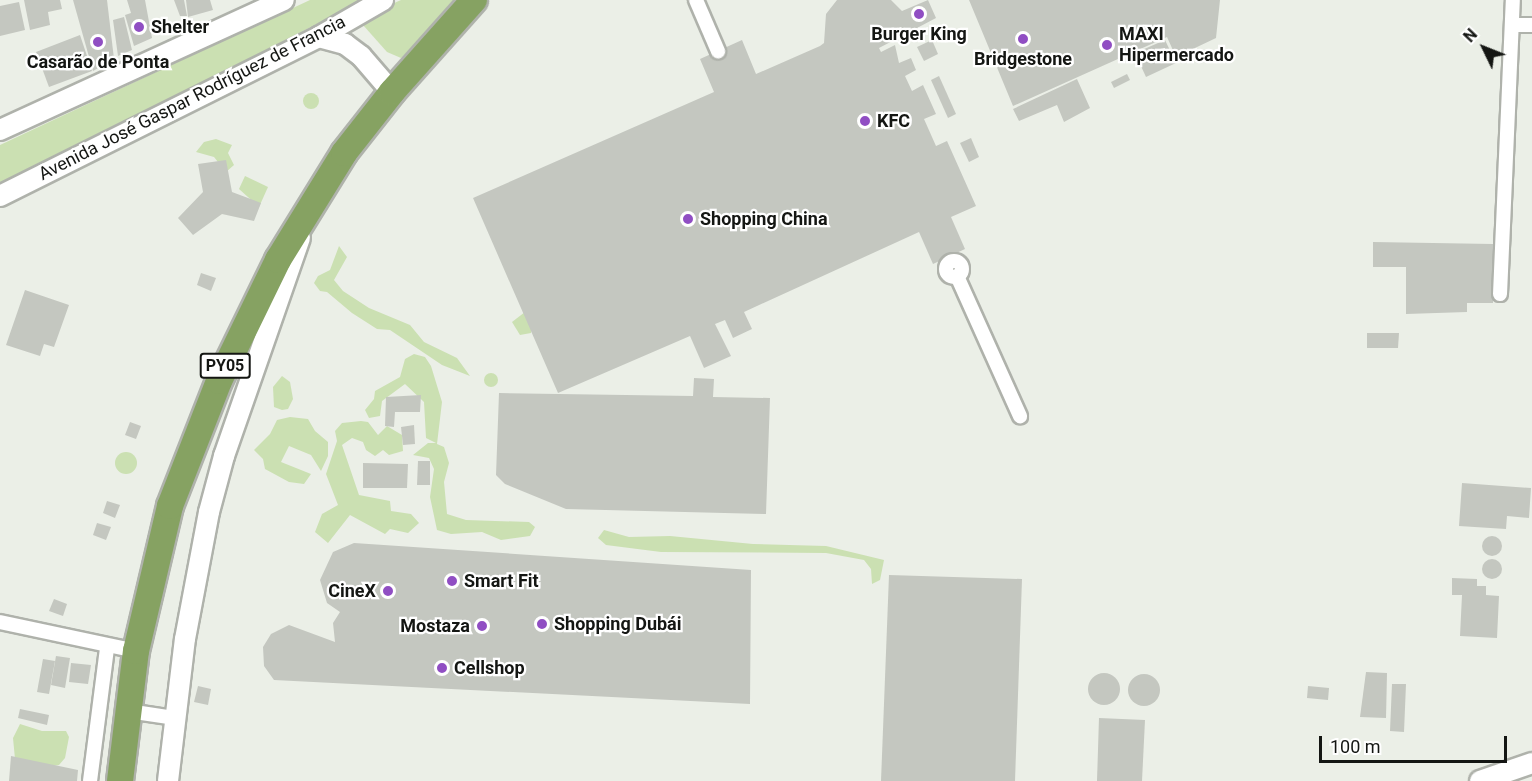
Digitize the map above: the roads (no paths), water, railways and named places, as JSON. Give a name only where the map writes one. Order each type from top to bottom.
[{"type":"highway","name":"PY05","points":[[120,781],[136,651],[170,506],[193,442],[247,319],[313,201],[392,92],[475,4]]},
{"type":"main road","points":[[0,130],[284,0]]},
{"type":"main road","name":"Avenida José Gaspar Rodríguez de Francia","points":[[0,196],[319,37],[383,0]]},
{"type":"main road","points":[[319,37],[345,44],[361,56],[392,92]]},
{"type":"main road","points":[[168,781],[188,627],[224,456],[313,201]]},
{"type":"main road","points":[[1480,781],[1532,763]]},
{"type":"street","points":[[696,0],[718,51]]},
{"type":"street","points":[[1500,294],[1513,0]]},
{"type":"street","points":[[1512,25],[1532,25]]},
{"type":"street","points":[[950,260],[948,274],[957,276],[1020,416]]},
{"type":"street","points":[[0,622],[107,648],[136,651]]},
{"type":"street","points":[[90,781],[107,648]]},
{"type":"street","points":[[128,711],[176,718]]},
{"type":"place","name":"Burger King","points":[[919,14]]},
{"type":"place","name":"Shelter","points":[[139,27]]},
{"type":"place","name":"Bridgestone","points":[[1023,39]]},
{"type":"place","name":"Casarão de Ponta","points":[[98,42]]},
{"type":"place","name":"MAXI Hipermercado","points":[[1107,45]]},
{"type":"place","name":"KFC","points":[[865,121]]},
{"type":"place","name":"Shopping China","points":[[688,219]]},
{"type":"place","name":"Smart Fit","points":[[452,581]]},
{"type":"place","name":"CineX","points":[[388,591]]},
{"type":"place","name":"Shopping Dubái","points":[[542,624]]},
{"type":"place","name":"Mostaza","points":[[482,626]]},
{"type":"place","name":"Cellshop","points":[[442,668]]}]
